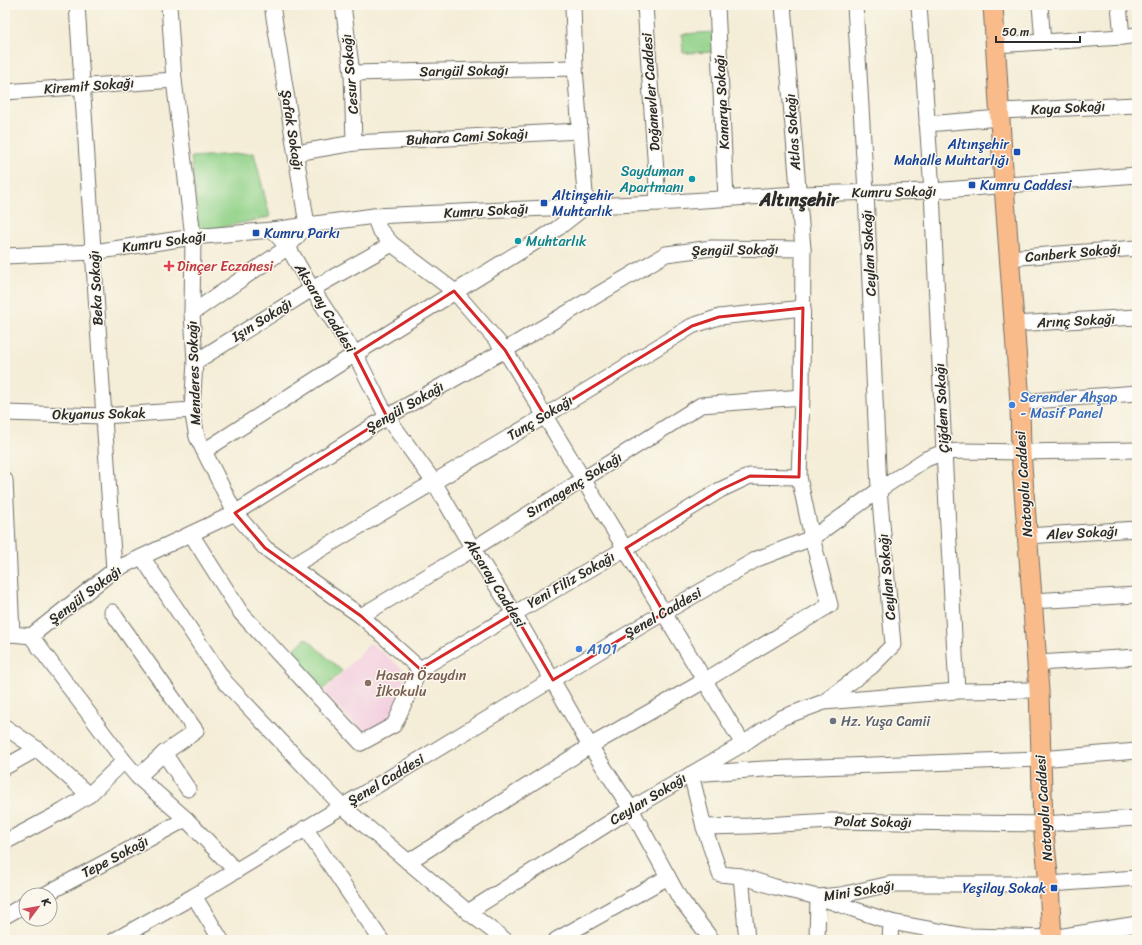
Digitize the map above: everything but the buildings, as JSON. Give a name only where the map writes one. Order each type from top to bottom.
[{"type":"main road","name":"Natoyolu Caddesi","points":[[993,5],[1004,186],[1020,402],[1021,452],[1039,690],[1043,824],[1049,884],[1060,938]]},
{"type":"street","name":"Beka Sokağı","points":[[77,5],[94,252],[102,416],[114,570]]},
{"type":"street","name":"Menderes Sokağı","points":[[169,5],[174,80],[193,237],[192,313],[195,362],[192,410],[197,438],[235,513],[265,548],[361,616],[420,669]]},
{"type":"street","name":"Şafak Sokağı","points":[[272,5],[307,225]]},
{"type":"street","name":"Cesur Sokağı","points":[[343,5],[352,73],[354,143]]},
{"type":"street","points":[[204,451],[454,291],[558,228],[586,206],[575,68],[572,5]]},
{"type":"street","name":"Doğanevler Caddesi","points":[[645,5],[658,203]]},
{"type":"street","name":"Kanarya Sokağı","points":[[717,5],[726,199]]},
{"type":"street","name":"Atlas Sokağı","points":[[704,681],[830,605],[812,538],[799,477],[802,397],[803,249],[797,194],[783,5]]},
{"type":"street","name":"Ceylan Sokağı","points":[[468,912],[631,809],[743,744],[781,718],[824,702],[871,667],[893,645],[879,490],[866,192],[855,5]]},
{"type":"street","name":"Çiğdem Sokağı","points":[[919,5],[932,191],[957,691]]},
{"type":"street","points":[[1040,5],[1043,42]]},
{"type":"street","points":[[1119,5],[1122,37]]},
{"type":"street","points":[[995,45],[1122,37],[1137,34]]},
{"type":"street","name":"Sarıgül Sokağı","points":[[352,73],[575,68]]},
{"type":"street","name":"Kiremit Sokağı","points":[[5,92],[174,80]]},
{"type":"street","name":"Kaya Sokağı","points":[[1000,114],[1137,105]]},
{"type":"street","points":[[928,124],[1000,114]]},
{"type":"street","name":"Buhara Cami Sokağı","points":[[296,153],[354,143],[580,131]]},
{"type":"street","name":"Kumru Sokağı","points":[[5,256],[94,252],[193,237],[272,230],[374,216],[658,203],[797,194],[932,191],[1137,175]]},
{"type":"street","points":[[374,216],[379,229],[392,244],[454,291],[506,350],[743,744]]},
{"type":"street","points":[[192,313],[288,247],[307,225]]},
{"type":"street","name":"Aksaray Caddesi","points":[[272,230],[288,247],[312,289],[355,354],[387,417],[434,482],[473,549],[514,613],[590,746],[631,809],[679,897],[712,940]]},
{"type":"street","name":"Işın Sokağı","points":[[195,362],[312,289],[392,244]]},
{"type":"street","name":"Şengül Sokağı","points":[[31,636],[114,570],[235,513],[387,417],[506,350],[666,254],[712,248],[803,249]]},
{"type":"street","name":"Canberk Sokağı","points":[[1009,258],[1137,248]]},
{"type":"street","name":"Tunç Sokağı","points":[[291,567],[545,416],[692,326],[719,317],[803,308]]},
{"type":"street","name":"Arınç Sokağı","points":[[1014,324],[1137,317]]},
{"type":"street","points":[[1020,402],[1137,393]]},
{"type":"street","name":"Sırmagenç Sokağı","points":[[361,616],[473,549],[701,405],[802,397]]},
{"type":"street","name":"Okyanus Sokak","points":[[5,413],[102,416],[192,410]]},
{"type":"street","name":"Şenel Caddesi","points":[[115,940],[194,896],[553,680],[646,622],[757,559],[812,538],[879,490],[926,459],[944,452],[964,451],[1021,452],[1137,450]]},
{"type":"street","name":"Yeni Filiz Sokağı","points":[[420,669],[626,548],[720,490],[750,476],[799,477]]},
{"type":"street","points":[[5,480],[9,634],[31,636],[124,761],[138,777],[186,819],[236,870]]},
{"type":"street","name":"Alev Sokağı","points":[[1027,536],[1137,530]]},
{"type":"street","points":[[191,534],[241,612],[362,743],[394,724],[420,669]]},
{"type":"street","points":[[142,557],[225,682],[342,806],[468,912],[505,940]]},
{"type":"street","points":[[1032,601],[1137,595]]},
{"type":"street","points":[[112,612],[196,732],[164,753],[138,777]]},
{"type":"street","points":[[1037,662],[1137,657]]},
{"type":"street","points":[[408,862],[590,746],[704,681]]},
{"type":"street","points":[[824,702],[957,691],[1039,690]]},
{"type":"street","points":[[5,726],[37,749],[89,795]]},
{"type":"street","points":[[5,767],[37,749]]},
{"type":"street","points":[[704,827],[691,774],[764,769],[1040,759],[1137,751]]},
{"type":"street","points":[[164,753],[188,789]]},
{"type":"street","points":[[5,842],[63,811],[89,795],[124,761]]},
{"type":"street","name":"Polat Sokağı","points":[[704,827],[830,821],[1043,824],[1137,818]]},
{"type":"street","name":"Tepe Sokağı","points":[[58,888],[186,819]]},
{"type":"street","name":"Mini Sokağı","points":[[704,827],[720,874],[741,876],[775,887],[818,897],[842,895],[890,884],[1049,884],[1137,878]]},
{"type":"street","points":[[305,828],[381,940]]},
{"type":"street","points":[[556,940],[668,876]]},
{"type":"street","points":[[741,876],[748,940]]},
{"type":"street","points":[[194,896],[221,940]]},
{"type":"street","points":[[817,940],[818,897],[891,922],[966,938],[1060,938],[1137,924]]},
{"type":"street","points":[[5,916],[18,909]]},
{"type":"street","points":[[890,940],[891,922]]},
{"type":"highlighted area","points":[[454,291],[505,350],[545,416],[692,326],[719,317],[803,308],[799,477],[750,476],[720,490],[626,548],[664,613],[553,680],[514,613],[420,669],[361,616],[265,548],[235,513],[387,417],[355,354]]},
{"type":"shaded area","name":"Hasan Özaydın İlkokulu","points":[[370,643],[403,669],[406,675],[389,720],[363,734],[324,692]]},
{"type":"green space","points":[[716,32],[716,52],[683,53],[682,34]]},
{"type":"green space","points":[[254,153],[270,217],[199,232],[191,157]]},
{"type":"green space","points":[[306,638],[342,671],[322,691],[288,655]]},
{"type":"place","name":"Altınşehir Mahalle Muhtarlığı","points":[[1017,152]]},
{"type":"place","name":"Sayduman Apartmanı","points":[[692,179]]},
{"type":"place","name":"Kumru Caddesi","points":[[972,185]]},
{"type":"place","name":"Altinşehir Muhtarlık","points":[[544,203]]},
{"type":"place","name":"Kumru Parkı","points":[[256,233]]},
{"type":"place","name":"Muhtarlık","points":[[518,241]]},
{"type":"place","name":"Dinçer Eczanesi","points":[[169,266]]},
{"type":"place","name":"Serender Ahşap - Masif Panel","points":[[1012,405]]},
{"type":"place","name":"A101","points":[[579,649]]},
{"type":"place","name":"Hasan Özaydın İlkokulu","points":[[368,683]]},
{"type":"place","name":"Hz. Yuşa Camii","points":[[833,721]]},
{"type":"place","name":"Yeşilay Sokak","points":[[1054,888]]},
{"type":"district","name":"Altınşehir","points":[[799,200]]}]
